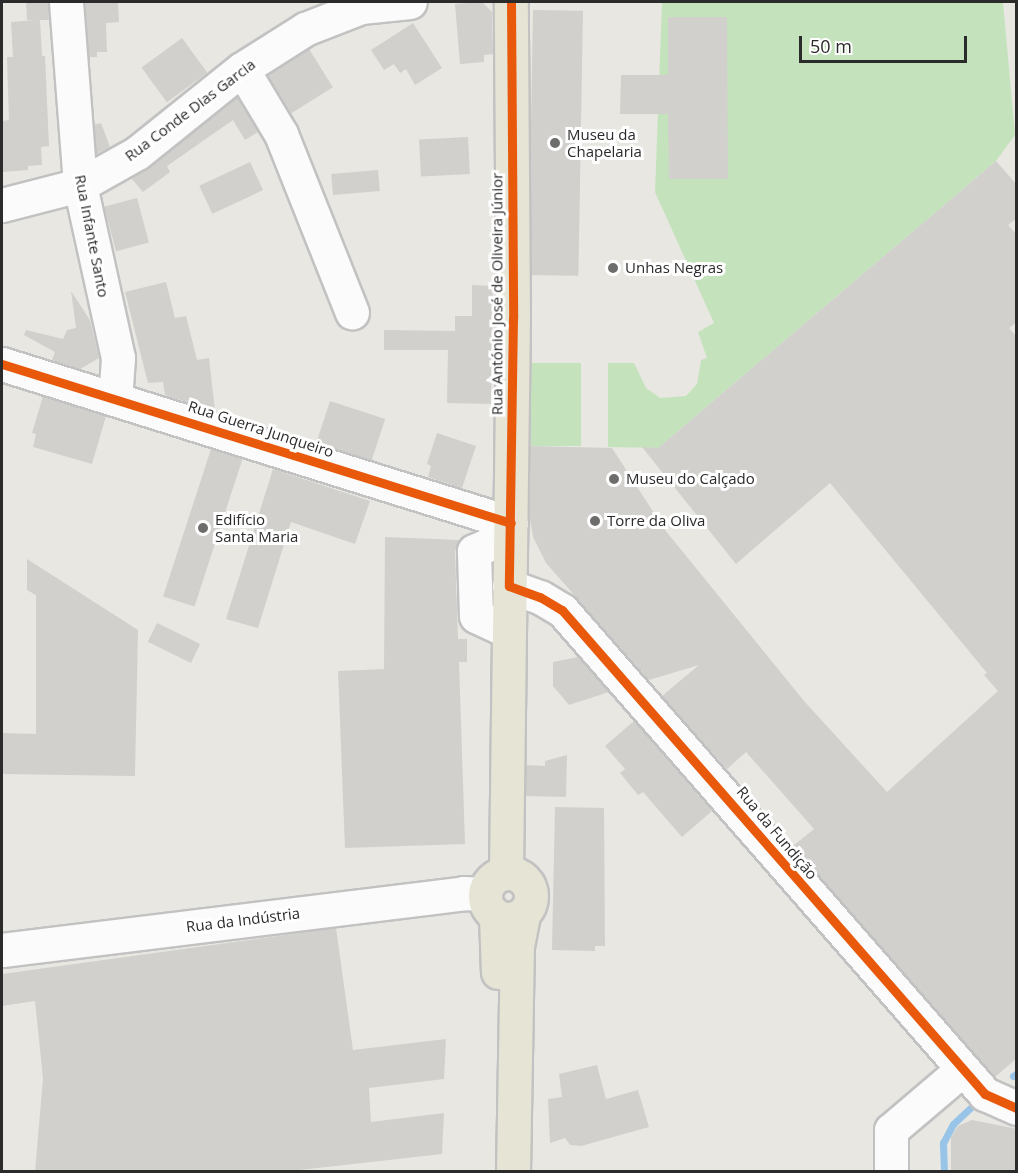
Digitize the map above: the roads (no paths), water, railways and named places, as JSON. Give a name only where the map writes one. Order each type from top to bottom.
[{"type":"main road","name":"Rua António José de Oliveira Júnior","points":[[495,1172],[510,529],[511,2]]},
{"type":"main road","name":"Rua António José de Oliveira Júnior","points":[[502,899],[517,946],[513,1172]]},
{"type":"street","name":"Rua Infante Santo","points":[[66,2],[80,185],[118,358],[115,397]]},
{"type":"street","name":"Rua Conde Dias Garcia","points":[[2,205],[80,185],[137,153],[242,69],[305,29],[358,4],[410,2]]},
{"type":"street","points":[[242,69],[281,134],[352,312]]},
{"type":"street","name":"Rua Guerra Junqueiro","points":[[2,364],[115,397],[510,529]]},
{"type":"street","points":[[508,631],[476,616],[474,551],[510,529]]},
{"type":"street","name":"Rua da Fundição","points":[[509,586],[562,610],[985,1094],[1017,1108]]},
{"type":"street","name":"Rua da Indústria","points":[[2,950],[463,892],[502,899]]},
{"type":"street","points":[[891,1172],[891,1130],[963,1069]]},
{"type":"waterway","points":[[944,1172],[943,1143],[953,1124],[971,1107]]},
{"type":"place","name":"Museu da Chapelaria","points":[[555,143]]},
{"type":"place","name":"Unhas Negras","points":[[613,268]]},
{"type":"place","name":"Museu do Calçado","points":[[614,479]]},
{"type":"place","name":"Torre da Oliva","points":[[595,521]]},
{"type":"place","name":"Edifício Santa Maria","points":[[203,528]]}]
